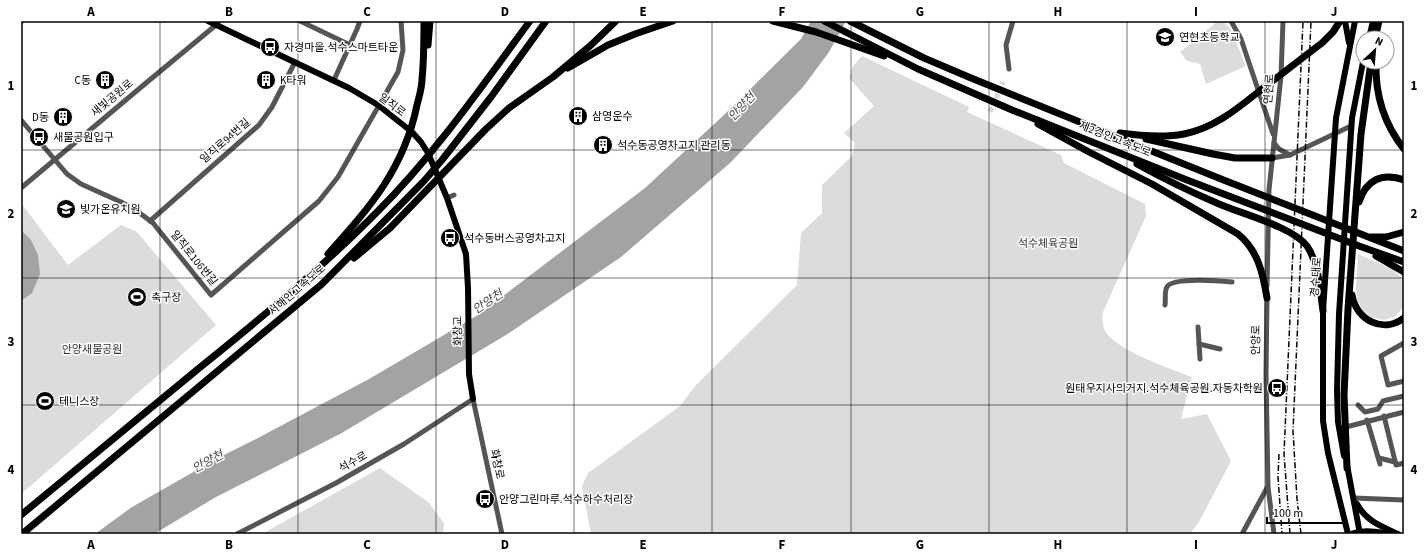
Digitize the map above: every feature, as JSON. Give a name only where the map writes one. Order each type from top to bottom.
[{"type":"highway","points":[[422,80],[424,21]]},
{"type":"highway","points":[[310,274],[370,205],[386,183],[398,162],[414,121],[422,80],[430,21]]},
{"type":"highway","name":"서해안고속도로","points":[[21,515],[273,307],[337,251],[369,220],[436,147],[530,21]]},
{"type":"highway","name":"서해안고속도로","points":[[22,534],[322,284],[424,181],[442,160],[491,97],[546,21]]},
{"type":"highway","points":[[322,284],[390,228],[428,187],[503,113],[553,77],[590,46],[616,21]]},
{"type":"highway","points":[[553,77],[608,45],[673,21]]},
{"type":"highway","points":[[773,21],[822,34],[918,69]]},
{"type":"highway","name":"제2경인고속도로","points":[[824,21],[918,69],[1012,110],[1221,193],[1404,262]]},
{"type":"highway","name":"제2경인고속도로","points":[[850,21],[924,58],[1065,117],[1404,251]]},
{"type":"highway","points":[[1120,133],[1161,137],[1185,134],[1208,127],[1227,116],[1322,43],[1333,32],[1340,21]]},
{"type":"highway","points":[[1347,468],[1344,395],[1350,283],[1361,134],[1370,70]]},
{"type":"highway","points":[[1376,70],[1378,94],[1382,111],[1388,126],[1404,149]]},
{"type":"highway","points":[[1012,110],[1152,184],[1238,234],[1248,244],[1257,260],[1267,298]]},
{"type":"highway","points":[[1065,117],[1120,133],[1213,154],[1235,158],[1272,158]]},
{"type":"highway","points":[[1112,150],[1164,179],[1221,205],[1290,232],[1300,238],[1310,252],[1316,269],[1323,311]]},
{"type":"highway","points":[[1356,216],[1362,195],[1370,183],[1375,180],[1388,177],[1404,180]]},
{"type":"highway","points":[[1359,234],[1386,237],[1404,232]]},
{"type":"highway","points":[[1359,246],[1404,272]]},
{"type":"highway","points":[[1350,283],[1354,304],[1359,312],[1370,322],[1379,325],[1395,324],[1404,318]]},
{"type":"main road","name":"일직로","points":[[208,21],[218,23],[334,80],[378,105],[412,132],[428,153],[447,198],[466,254],[468,288]]},
{"type":"main road","points":[[1345,21],[1349,46]]},
{"type":"main road","name":"경수대로","points":[[1350,534],[1328,453],[1324,422],[1323,311],[1336,118],[1355,21]]},
{"type":"main road","points":[[1360,532],[1354,498],[1341,444],[1338,422],[1337,391],[1339,314],[1352,118],[1361,70]]},
{"type":"main road","name":"화창교","points":[[468,288],[469,374],[473,399]]},
{"type":"main road","points":[[1354,498],[1362,513],[1379,525],[1398,534]]},
{"type":"main road","points":[[1350,534],[1375,531],[1390,534]]},
{"type":"street","points":[[300,21],[350,45]]},
{"type":"street","points":[[334,80],[360,21]]},
{"type":"street","points":[[378,105],[395,78],[401,63],[403,40],[401,21]]},
{"type":"street","points":[[1009,69],[1006,45],[1013,21]]},
{"type":"street","points":[[1231,21],[1241,39],[1274,135]]},
{"type":"street","name":"연현로","points":[[1272,158],[1281,76],[1283,21]]},
{"type":"street","name":"새빛공원로","points":[[21,188],[218,23]]},
{"type":"street","name":"일직로94번길","points":[[150,221],[259,125],[272,107],[295,62]]},
{"type":"street","points":[[1257,86],[1281,76]]},
{"type":"street","name":"일직로106번길","points":[[21,120],[56,159],[67,174],[81,184],[137,211],[150,221],[211,295],[319,201],[338,177],[378,105]]},
{"type":"street","points":[[1272,158],[1290,155],[1352,126]]},
{"type":"street","points":[[1274,143],[1279,149],[1290,155]]},
{"type":"street","name":"안양로","points":[[1242,534],[1268,486],[1266,375],[1269,190],[1272,158]]},
{"type":"street","points":[[447,198],[454,195]]},
{"type":"street","points":[[1165,305],[1166,288],[1170,283],[1180,281],[1232,282]]},
{"type":"street","points":[[1198,327],[1200,359]]},
{"type":"street","points":[[1404,342],[1381,356],[1388,385],[1404,382]]},
{"type":"street","points":[[1199,344],[1220,349]]},
{"type":"street","points":[[1358,405],[1365,412],[1378,409],[1383,401],[1404,396]]},
{"type":"street","name":"석수로","points":[[237,534],[336,484],[404,444],[473,399]]},
{"type":"street","name":"화창로","points":[[473,399],[502,534]]},
{"type":"street","points":[[1346,427],[1367,420],[1404,412]]},
{"type":"street","points":[[1384,416],[1396,462]]},
{"type":"street","points":[[1367,420],[1380,461],[1396,462],[1396,465],[1404,463]]},
{"type":"street","points":[[1268,486],[1274,534]]},
{"type":"street","points":[[1354,498],[1404,500]]},
{"type":"green space","points":[[1218,21],[1223,21],[1231,30],[1246,66],[1206,84],[1200,64],[1187,61],[1180,52]]},
{"type":"green space","name":"석수체육공원","points":[[862,56],[969,107],[967,112],[1061,155],[1064,163],[1145,204],[1146,216],[1103,312],[1103,324],[1108,335],[1124,348],[1160,365],[1192,377],[1181,419],[1207,414],[1231,461],[1200,520],[1190,534],[591,534],[582,486],[588,473],[680,406],[696,385],[797,285],[801,233],[822,213],[822,185],[852,156],[855,143],[844,133],[874,106],[849,78],[853,66]]},
{"type":"green space","name":"안양새물공원","points":[[21,203],[68,265],[121,225],[136,231],[216,325],[21,494]]},
{"type":"green space","points":[[1358,254],[1392,269],[1401,277],[1404,283],[1404,306],[1396,316],[1384,320],[1371,317],[1363,310],[1357,300],[1356,288]]},
{"type":"green space","points":[[380,468],[428,502],[444,523],[443,534],[262,534]]},
{"type":"water","name":"안양천","points":[[811,21],[846,21],[829,52],[803,87],[730,163],[621,257],[506,335],[340,434],[216,497],[154,534],[95,534],[132,507],[218,458],[369,379],[478,315],[645,188],[725,114],[801,39]]},
{"type":"water","points":[[21,230],[31,240],[38,255],[40,274],[32,293],[21,301]]},
{"type":"tunnel","points":[[990,112],[1003,82]]},
{"type":"railway","points":[[1290,534],[1284,454],[1303,21]]},
{"type":"railway","points":[[1301,534],[1297,499],[1293,431],[1311,21]]},
{"type":"railway","points":[[1279,454],[1278,477],[1282,534]]},
{"type":"place","name":"연현초등학교","points":[[1165,37]]},
{"type":"place","name":"자경마을.석수스마트타운","points":[[270,47]]},
{"type":"place","name":"C동","points":[[105,80]]},
{"type":"place","name":"K타워","points":[[266,80]]},
{"type":"place","name":"삼영운수","points":[[578,116]]},
{"type":"place","name":"D동","points":[[63,117]]},
{"type":"place","name":"새물공원입구","points":[[39,137]]},
{"type":"place","name":"석수동공영차고지 관리동","points":[[603,145]]},
{"type":"place","name":"빛가온유치원","points":[[66,209]]},
{"type":"place","name":"석수동버스공영차고지","points":[[450,238]]},
{"type":"place","name":"축구장","points":[[137,297]]},
{"type":"place","name":"원태우지사의거지.석수체육공원.자동차학원","points":[[1277,388]]},
{"type":"place","name":"테니스장","points":[[45,401]]},
{"type":"place","name":"안양그린마루.석수하수처리장","points":[[485,499]]}]
